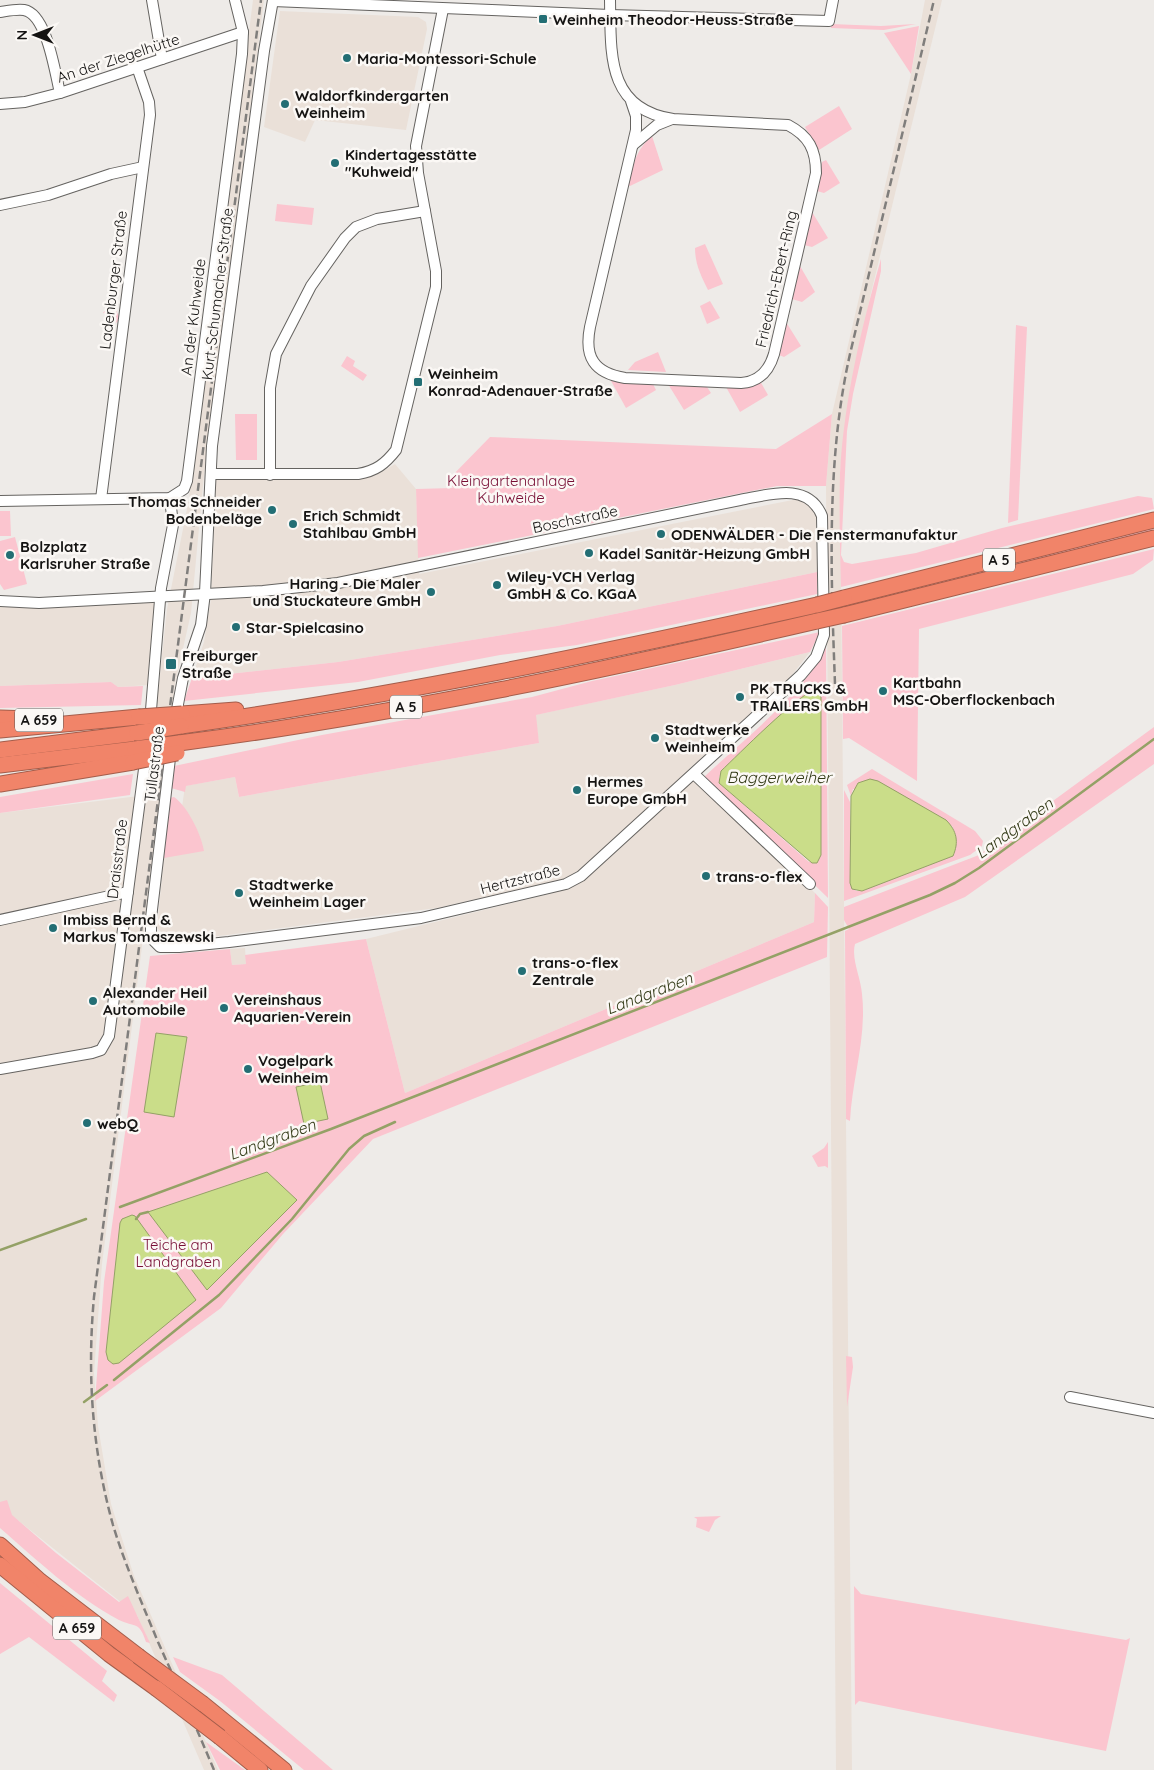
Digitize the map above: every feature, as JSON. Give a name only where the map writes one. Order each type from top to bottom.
[{"type":"highway","name":"A 5","points":[[182,720],[308,707],[545,663],[817,605],[1154,520]]},
{"type":"highway","name":"A 5","points":[[0,790],[134,756],[820,628],[844,615],[1153,538]]},
{"type":"highway","points":[[0,730],[139,717],[182,720]]},
{"type":"highway","name":"A 659","points":[[0,718],[77,722]]},
{"type":"highway","points":[[0,750],[137,732],[182,720]]},
{"type":"highway","name":"A 5","points":[[0,765],[134,756]]},
{"type":"highway","name":"A 5","points":[[0,784],[44,778]]},
{"type":"highway","name":"A 659","points":[[0,1546],[40,1581],[203,1704],[284,1770]]},
{"type":"highway","name":"A 659","points":[[0,1565],[109,1654],[220,1737],[260,1770]]},
{"type":"street","points":[[152,0],[162,59]]},
{"type":"street","points":[[235,0],[244,32]]},
{"type":"street","name":"Friedrich-Ebert-Ring","points":[[610,0],[611,57],[619,80],[631,101],[636,116],[636,130],[590,327],[588,346],[593,362],[611,376],[625,378],[741,383],[758,378],[770,367],[774,354],[816,173],[816,158],[811,144],[804,136],[788,125],[673,118],[645,111],[631,101]]},
{"type":"street","points":[[273,1],[443,9],[829,21],[833,0]]},
{"type":"street","name":"Kurt-Schumacher-Straße","points":[[205,593],[214,436],[252,136],[273,1]]},
{"type":"street","points":[[211,474],[270,475],[369,472],[385,464],[396,450],[436,287],[436,271],[416,158],[417,133],[443,9]]},
{"type":"street","points":[[0,12],[24,10],[34,14],[41,23],[60,93]]},
{"type":"street","name":"An der Ziegelhütte","points":[[0,104],[25,102],[60,93],[244,32]]},
{"type":"street","name":"An der Kuhweide","points":[[170,498],[184,489],[187,481],[244,32]]},
{"type":"street","name":"Ladenburger Straße","points":[[101,499],[150,115],[149,102],[137,67]]},
{"type":"street","points":[[633,145],[657,125],[673,118]]},
{"type":"street","points":[[0,205],[48,195],[111,174],[143,167]]},
{"type":"street","points":[[270,475],[270,388],[276,354],[311,286],[345,238],[356,227],[377,219],[425,211]]},
{"type":"street","name":"Boschstraße","points":[[205,593],[263,591],[338,583],[740,500],[789,492],[802,494],[812,500],[822,516],[820,628]]},
{"type":"street","points":[[0,501],[170,498],[173,515],[172,536],[160,596]]},
{"type":"street","points":[[0,601],[39,603],[205,593]]},
{"type":"street","name":"Tullastraße","points":[[154,942],[150,932],[151,918],[178,698],[196,645],[205,593]]},
{"type":"street","name":"Draisstraße","points":[[0,1069],[92,1053],[106,1044],[109,1036],[153,697],[160,596]]},
{"type":"street","name":"Hertzstraße","points":[[154,942],[160,946],[179,947],[421,918],[558,887],[581,876],[801,675],[816,657],[820,628]]},
{"type":"street","points":[[694,774],[810,884]]},
{"type":"street","points":[[0,920],[128,892]]},
{"type":"street","points":[[1070,1397],[1154,1413]]},
{"type":"shaded area","points":[[253,0],[264,0],[204,475],[191,613],[175,684],[102,1264],[94,1373],[98,1426],[111,1504],[134,1576],[218,1770],[204,1770],[137,1615],[0,1506],[0,813],[147,795],[167,609],[189,499]]},
{"type":"shaded area","points":[[925,0],[942,0],[871,293],[848,404],[840,471],[852,1770],[836,1770],[826,486],[832,414],[911,74]]},
{"type":"shaded area","name":"Maria-Montessori-Schule","points":[[280,11],[418,17],[426,22],[427,29],[406,130],[315,120],[305,142],[264,127]]},
{"type":"shaded area","points":[[395,464],[416,489],[419,574],[798,499],[809,505],[816,515],[817,572],[557,626],[338,662],[192,678],[204,642],[211,599],[216,479],[378,474]]},
{"type":"shaded area","points":[[155,602],[149,685],[118,687],[111,682],[0,686],[0,606],[40,608]]},
{"type":"shaded area","points":[[810,652],[788,680],[688,770],[815,893],[814,922],[405,1093],[366,939],[553,893],[555,881],[437,908],[179,941],[170,939],[157,928],[169,806],[182,807],[185,786],[235,777],[239,797],[539,743],[535,715],[675,685]]},
{"type":"shaded area","points":[[245,948],[246,964],[232,965],[230,949]]},
{"type":"green space","points":[[831,24],[881,26],[916,24],[884,30],[831,28]]},
{"type":"green space","points":[[919,26],[911,74],[884,33]]},
{"type":"green space","points":[[839,106],[852,129],[819,150],[805,127]]},
{"type":"green space","points":[[652,136],[663,170],[630,186],[628,185],[636,158],[642,146]]},
{"type":"green space","points":[[826,160],[840,183],[824,193],[817,191],[822,162]]},
{"type":"green space","points":[[277,204],[314,208],[312,225],[275,221]]},
{"type":"green space","points":[[812,212],[828,238],[812,247],[804,245]]},
{"type":"green space","points":[[705,244],[723,284],[708,290],[699,270],[695,254],[695,248]]},
{"type":"green space","points":[[881,259],[881,271],[853,394],[847,431],[841,555],[844,562],[852,564],[916,553],[1002,528],[1138,496],[1152,498],[1154,509],[841,587],[840,473],[845,419],[860,338]]},
{"type":"green space","points":[[800,266],[815,292],[802,302],[792,299]]},
{"type":"green space","points":[[710,301],[720,318],[707,324],[700,306]]},
{"type":"green space","points":[[108,307],[114,307],[120,318],[116,323],[109,314],[103,313]]},
{"type":"green space","points":[[786,322],[801,346],[784,357],[779,355]]},
{"type":"green space","points":[[1016,325],[1027,327],[1018,520],[1008,523]]},
{"type":"green space","points":[[658,352],[666,372],[628,370],[635,362]]},
{"type":"green space","points":[[347,356],[355,361],[353,366],[367,375],[363,381],[341,366]]},
{"type":"green space","points":[[611,381],[653,384],[656,390],[626,408]]},
{"type":"green space","points":[[760,381],[768,395],[740,412],[726,387]]},
{"type":"green space","points":[[668,384],[707,387],[711,393],[684,410]]},
{"type":"green space","points":[[235,414],[257,414],[257,460],[236,460]]},
{"type":"green space","name":"Kleingartenanlage Kuhweide","points":[[832,414],[826,486],[777,486],[418,558],[416,489],[453,488],[448,480],[490,437],[776,449]]},
{"type":"green space","points":[[0,511],[10,511],[11,536],[0,536]]},
{"type":"green space","points":[[1153,527],[1153,532],[844,608],[844,604]]},
{"type":"green space","name":"Bolzplatz Karlsruher Straße","points":[[15,537],[27,584],[4,590],[0,584],[0,541]]},
{"type":"green space","points":[[1154,549],[1153,560],[1133,574],[919,629],[917,781],[849,738],[843,739],[842,626]]},
{"type":"green space","points":[[817,572],[817,594],[577,645],[500,655],[358,682],[184,701],[192,678],[338,662],[557,626]]},
{"type":"green space","points":[[820,632],[810,652],[675,685],[536,715],[539,743],[239,797],[235,777],[186,786],[185,792],[171,788],[174,766],[322,735],[532,697],[592,681]]},
{"type":"green space","points":[[826,647],[828,898],[704,777],[788,698],[817,664]],"holes":[[[816,690],[821,698],[821,855],[809,862],[719,783],[719,777],[810,692]]]},
{"type":"green space","points":[[111,682],[118,687],[143,686],[141,705],[0,708],[0,686]]},
{"type":"green space","points":[[1154,727],[1154,764],[965,897],[855,944],[854,956],[862,994],[863,1026],[850,1121],[846,1119],[845,931],[849,929],[844,920],[844,907],[979,855]]},
{"type":"green space","points":[[872,769],[975,831],[983,841],[982,846],[970,855],[844,901],[844,790],[850,802],[850,883],[856,891],[862,891],[952,856],[956,845],[952,826],[853,789],[851,796],[847,785]]},
{"type":"green space","points":[[133,774],[130,795],[0,813],[0,797]]},
{"type":"green space","points":[[174,797],[184,807],[193,821],[204,851],[164,858],[170,798]]},
{"type":"green space","name":"Teiche am Landgraben","points":[[815,893],[828,907],[827,957],[373,1139],[283,1234],[221,1308],[95,1401],[104,1282],[150,956],[230,949],[232,965],[246,964],[245,955],[366,939],[405,1093],[814,922]]},
{"type":"green space","points":[[828,1142],[828,1168],[825,1166],[818,1167],[812,1156],[824,1148]]},
{"type":"green space","points":[[846,1356],[852,1357],[853,1367],[847,1407]]},
{"type":"green space","points":[[7,1500],[12,1515],[56,1553],[119,1602],[128,1596],[150,1643],[146,1642],[139,1627],[119,1620],[87,1600],[0,1528],[0,1502]]},
{"type":"green space","points":[[721,1516],[715,1520],[709,1532],[696,1527],[697,1519],[694,1517]]},
{"type":"green space","points":[[0,1583],[107,1671],[102,1681],[117,1695],[114,1702],[29,1637],[0,1654]]},
{"type":"green space","points":[[854,1586],[861,1594],[1126,1640],[1130,1638],[1106,1751],[859,1701],[855,1705]]},
{"type":"green space","points":[[173,1657],[222,1675],[333,1770],[304,1770],[220,1701],[180,1672]]},
{"type":"green space","points":[[206,1742],[245,1770],[220,1770]]},
{"type":"water","name":"Baggerweiher","points":[[815,690],[821,697],[821,855],[817,863],[812,863],[719,783],[721,771],[754,739],[782,713]]},
{"type":"water","name":"Baggerweiher","points":[[870,779],[878,781],[946,820],[953,828],[956,837],[953,856],[862,891],[852,889],[850,883],[851,796],[858,783]]},
{"type":"water","points":[[156,1033],[187,1037],[174,1117],[144,1112]]},
{"type":"water","points":[[320,1082],[328,1119],[304,1124],[296,1087]]},
{"type":"water","points":[[267,1172],[297,1200],[207,1290],[148,1212]]},
{"type":"water","points":[[132,1215],[135,1216],[196,1300],[119,1363],[113,1364],[108,1360],[106,1352],[120,1223],[122,1219]]},
{"type":"waterway","name":"Landgraben","points":[[120,1207],[331,1129],[930,895],[955,883],[979,868],[1154,739]]},
{"type":"waterway","points":[[114,1380],[219,1295],[292,1219],[349,1149],[364,1136],[395,1122]]},
{"type":"waterway","points":[[136,1219],[140,1214],[148,1212]]},
{"type":"waterway","name":"Landgraben","points":[[0,1250],[86,1219]]},
{"type":"waterway","points":[[84,1402],[107,1385]]},
{"type":"railway","points":[[214,1770],[158,1642],[113,1525],[100,1469],[96,1440],[91,1383],[91,1355],[94,1297],[261,0]]},
{"type":"railway","points":[[835,684],[832,518],[837,435],[842,394],[934,0]]},
{"type":"place","name":"Weinheim Theodor-Heuss-Straße","points":[[543,19]]},
{"type":"place","name":"Maria-Montessori-Schule","points":[[347,58]]},
{"type":"place","name":"Waldorfkindergarten Weinheim","points":[[285,104]]},
{"type":"place","name":"Kindertagesstätte \"Kuhweid\"","points":[[335,163]]},
{"type":"place","name":"Weinheim Konrad-Adenauer-Straße","points":[[418,382]]},
{"type":"place","name":"Thomas Schneider Bodenbeläge","points":[[272,510]]},
{"type":"place","name":"Erich Schmidt Stahlbau GmbH","points":[[293,524]]},
{"type":"place","name":"ODENWÄLDER - Die Fenstermanufaktur","points":[[661,534]]},
{"type":"place","name":"Kadel Sanitär-Heizung GmbH","points":[[589,553]]},
{"type":"place","name":"Bolzplatz Karlsruher Straße","points":[[10,555]]},
{"type":"place","name":"Wiley-VCH Verlag GmbH & Co. KGaA","points":[[497,585]]},
{"type":"place","name":"Haring - Die Maler und Stuckateure GmbH","points":[[431,592]]},
{"type":"place","name":"Star-Spielcasino","points":[[236,627]]},
{"type":"place","name":"Freiburger Straße","points":[[171,664]]},
{"type":"place","name":"Kartbahn MSC-Oberflockenbach","points":[[883,691]]},
{"type":"place","name":"PK TRUCKS & TRAILERS GmbH","points":[[740,697]]},
{"type":"place","name":"Stadtwerke Weinheim","points":[[655,738]]},
{"type":"place","name":"Hermes Europe GmbH","points":[[577,790]]},
{"type":"place","name":"trans-o-flex","points":[[706,876]]},
{"type":"place","name":"Stadtwerke Weinheim Lager","points":[[239,893]]},
{"type":"place","name":"Imbiss Bernd & Markus Tomaszewski","points":[[53,928]]},
{"type":"place","name":"trans-o-flex Zentrale","points":[[522,971]]},
{"type":"place","name":"Alexander Heil Automobile","points":[[93,1001]]},
{"type":"place","name":"Vereinshaus Aquarien-Verein","points":[[224,1008]]},
{"type":"place","name":"Vogelpark Weinheim","points":[[248,1069]]},
{"type":"place","name":"webQ","points":[[87,1123]]}]
